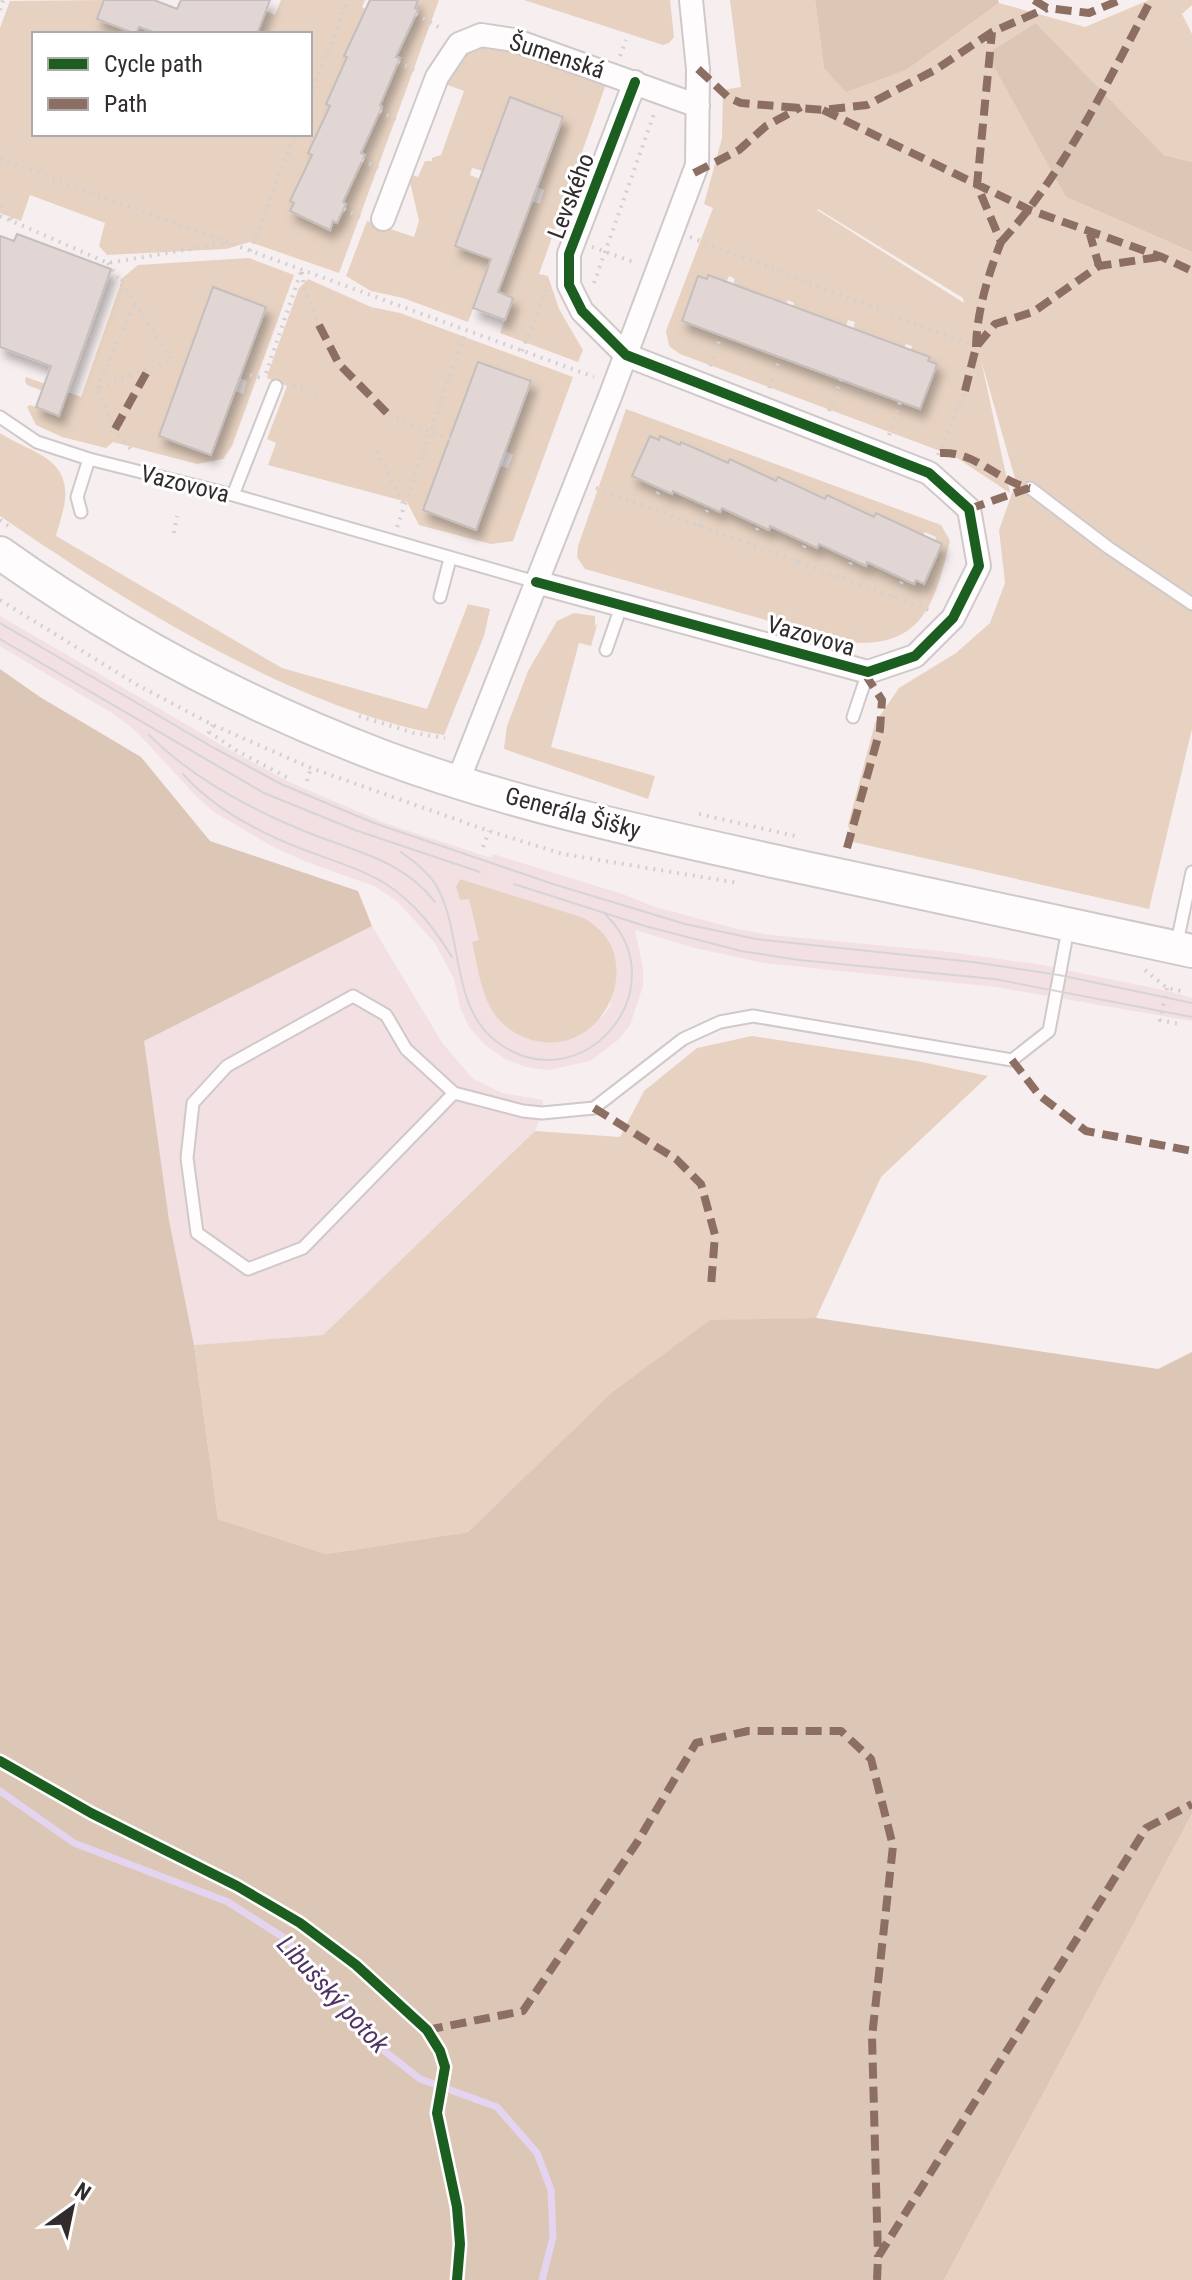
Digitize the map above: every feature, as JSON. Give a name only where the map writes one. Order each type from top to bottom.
[{"type":"main road","name":"Generála Šišky","points":[[6,541],[82,608],[216,684],[326,734],[458,781],[616,826],[1184,949]]},
{"type":"street","points":[[458,781],[626,355],[697,165],[698,69],[691,0]]},
{"type":"street","name":"Šumenská","points":[[374,219],[437,77],[459,44],[481,35],[514,40],[698,106]]},
{"type":"street","name":"Levského","points":[[626,355],[582,311],[569,285],[569,254],[635,82]]},
{"type":"street","name":"Vazovova","points":[[536,582],[868,672],[915,656],[953,618],[979,566],[969,509],[929,473],[626,355]]},
{"type":"lane","points":[[233,495],[276,386]]},
{"type":"lane","name":"Vazovova","points":[[0,417],[37,442],[89,459],[233,495],[536,582]]},
{"type":"lane","points":[[81,512],[77,497],[89,459]]},
{"type":"lane","points":[[1030,488],[1109,548],[1192,604]]},
{"type":"lane","points":[[440,597],[450,559]]},
{"type":"lane","points":[[606,650],[622,604]]},
{"type":"lane","points":[[853,717],[868,672]]},
{"type":"lane","points":[[1184,949],[1192,872]]},
{"type":"lane","points":[[454,1093],[303,1248],[248,1269],[197,1233],[187,1158],[193,1103],[227,1066],[353,996],[386,1015],[406,1049],[454,1093],[523,1111],[542,1113],[594,1108],[683,1039],[720,1022],[753,1016],[1012,1060],[1049,1031],[1069,924]]},
{"type":"path","points":[[0,10],[3,0]]},
{"type":"path","points":[[312,91],[348,0]]},
{"type":"path","points":[[416,14],[440,28]]},
{"type":"path","points":[[398,62],[422,74]]},
{"type":"path","points":[[582,311],[661,92]]},
{"type":"path","points":[[380,111],[402,124]]},
{"type":"path","points":[[250,251],[294,136]]},
{"type":"path","points":[[0,159],[596,378]]},
{"type":"path","points":[[362,160],[383,172]]},
{"type":"path","points":[[0,206],[13,222]]},
{"type":"path","points":[[344,209],[374,219]]},
{"type":"path","points":[[0,216],[108,263],[229,243]]},
{"type":"path","points":[[673,230],[976,347]]},
{"type":"path","points":[[574,241],[658,270]]},
{"type":"path","points":[[97,388],[172,360],[108,263]]},
{"type":"path","points":[[302,269],[304,288],[319,325]]},
{"type":"path","points":[[250,375],[264,379],[302,269]]},
{"type":"path","points":[[522,351],[549,286]]},
{"type":"path","points":[[135,304],[97,388],[115,429],[150,473]]},
{"type":"path","points":[[391,541],[466,331]]},
{"type":"path","points":[[709,368],[721,336]]},
{"type":"path","points":[[769,390],[780,358]]},
{"type":"path","points":[[829,413],[841,380]]},
{"type":"path","points":[[276,386],[289,384],[320,396]]},
{"type":"path","points":[[929,473],[965,391]]},
{"type":"path","points":[[889,435],[900,402]]},
{"type":"path","points":[[389,415],[450,439]]},
{"type":"path","points":[[377,451],[405,507]]},
{"type":"path","points":[[596,488],[935,612]]},
{"type":"path","points":[[650,508],[660,489]]},
{"type":"path","points":[[699,526],[709,507]]},
{"type":"path","points":[[174,533],[177,516]]},
{"type":"path","points":[[0,520],[6,541]]},
{"type":"path","points":[[749,544],[759,526]]},
{"type":"path","points":[[797,562],[806,543]]},
{"type":"path","points":[[844,579],[852,560]]},
{"type":"path","points":[[894,598],[903,579]]},
{"type":"path","points":[[0,600],[93,660],[213,725],[311,768],[563,854],[743,884]]},
{"type":"path","points":[[357,715],[414,733],[445,738]]},
{"type":"path","points":[[213,725],[209,732],[290,779]]},
{"type":"path","points":[[307,781],[311,768]]},
{"type":"path","points":[[699,814],[795,836]]},
{"type":"path","points":[[483,847],[489,831]]},
{"type":"path","points":[[1167,988],[1160,1020],[1179,1024]]},
{"type":"shaded area","points":[[104,0],[98,20],[131,32],[32,32],[32,136],[312,136],[312,32],[258,32],[266,11],[275,15],[281,0],[365,0],[362,7],[365,9],[344,55],[347,57],[327,104],[330,106],[308,153],[312,155],[290,201],[294,203],[290,211],[329,229],[333,221],[337,222],[346,204],[343,202],[361,153],[400,58],[396,57],[402,45],[398,43],[418,10],[415,8],[418,0],[439,0],[339,273],[250,242],[226,249],[107,255],[99,246],[105,223],[30,195],[21,221],[0,213],[0,28],[10,1]]},
{"type":"shaded area","points":[[524,0],[670,0],[674,37],[663,45]]},
{"type":"shaded area","points":[[730,0],[815,0],[824,68],[908,69],[999,3],[1085,27],[1149,0],[1192,0],[1192,5],[1182,14],[1192,34],[1192,162],[1164,155],[1036,23],[1066,197],[1192,252],[1192,729],[1149,909],[853,842],[848,825],[875,723],[899,688],[956,653],[990,623],[1005,583],[999,530],[1016,482],[981,360],[1010,493],[945,450],[943,452],[680,354],[669,346],[666,331],[713,208],[704,204],[722,138],[723,90],[741,87]],"holes":[[[817,210],[963,298],[964,303]],[[708,275],[726,282],[729,276],[735,279],[733,284],[786,304],[788,300],[794,303],[793,306],[846,326],[848,320],[855,322],[853,329],[904,348],[906,344],[912,346],[911,351],[929,357],[928,361],[937,365],[920,409],[682,321],[698,276],[707,279]]]},
{"type":"shaded area","points":[[815,0],[998,0],[999,3],[908,69],[846,92],[824,68]]},
{"type":"shaded area","points":[[1036,23],[1164,155],[1192,162],[1192,252],[1066,197],[987,54]]},
{"type":"shaded area","points":[[139,27],[153,32],[137,32]]},
{"type":"shaded area","points":[[472,47],[502,47],[606,84],[539,274],[548,276],[559,309],[583,350],[578,362],[500,333],[513,298],[482,286],[468,322],[403,298],[371,291],[346,276],[367,221],[414,237],[419,221],[408,173],[418,177],[425,161],[432,161],[432,158],[441,155],[464,91],[440,82],[448,68]],"holes":[[[510,97],[562,117],[537,187],[544,190],[540,204],[531,201],[507,265],[455,246],[480,179],[470,175],[472,168],[483,171]]]},
{"type":"shaded area","points":[[249,258],[294,275],[232,446],[223,459],[197,464],[113,442],[106,448],[62,437],[36,425],[27,407],[30,405],[58,415],[64,399],[27,385],[26,377],[81,397],[120,280],[138,265]],"holes":[[[214,287],[266,307],[240,378],[247,381],[243,394],[235,391],[211,455],[159,436]]]},
{"type":"shaded area","points":[[308,279],[371,307],[400,313],[573,377],[513,541],[491,544],[419,525],[407,502],[268,465],[276,443],[267,439],[287,386],[267,378],[299,288]],"holes":[[[479,362],[531,381],[505,451],[513,455],[508,468],[499,466],[476,530],[424,510]]]},
{"type":"shaded area","points":[[626,409],[941,525],[950,541],[938,585],[921,618],[892,639],[871,643],[844,642],[585,569],[577,557],[578,546]],"holes":[[[650,437],[659,440],[661,437],[680,445],[682,442],[707,458],[709,454],[728,463],[730,459],[804,494],[806,490],[874,517],[876,514],[923,535],[925,532],[936,537],[935,541],[942,544],[924,584],[916,580],[914,584],[867,562],[865,566],[819,544],[817,548],[770,526],[768,530],[722,508],[720,512],[632,476]]]},
{"type":"shaded area","points":[[0,433],[44,457],[60,473],[65,485],[65,499],[56,536],[282,668],[427,709],[468,604],[490,609],[484,636],[444,735],[387,722],[270,677],[156,616],[0,516]]},
{"type":"shaded area","points":[[574,613],[595,616],[595,627],[598,622],[591,646],[579,643],[551,747],[655,776],[648,799],[504,749],[507,726],[528,671],[557,621]]},
{"type":"shaded area","points":[[0,616],[289,782],[387,824],[491,858],[493,854],[655,907],[737,929],[1042,965],[1172,992],[1192,998],[1192,1021],[996,987],[764,963],[695,948],[635,930],[643,968],[643,986],[630,1025],[618,1040],[590,1061],[548,1070],[526,1067],[505,1059],[485,1045],[469,1027],[460,1007],[454,979],[435,943],[397,901],[374,886],[304,861],[270,845],[214,812],[136,731],[112,713],[0,646]],"holes":[[[460,879],[598,927],[613,953],[610,1006],[602,1017],[575,1037],[547,1042],[490,1007],[472,943],[480,941],[469,898],[460,900],[456,887]]]},
{"type":"shaded area","points":[[0,669],[40,697],[141,757],[210,841],[358,891],[372,926],[144,1041],[169,1220],[194,1345],[218,1519],[326,1554],[468,1532],[611,1393],[710,1320],[816,1318],[1158,1369],[1192,1352],[1192,1814],[944,2280],[0,2280]]},
{"type":"shaded area","points":[[460,879],[581,917],[603,933],[614,954],[616,978],[610,1001],[597,1021],[578,1036],[554,1043],[526,1038],[501,1022],[490,1007],[481,984],[472,942],[479,940],[469,899],[460,900],[456,887]]},
{"type":"shaded area","points":[[372,926],[443,1044],[473,1079],[502,1093],[543,1100],[535,1131],[323,1335],[194,1345],[169,1220],[143,1041]]},
{"type":"shaded area","points":[[752,1036],[917,1061],[988,1076],[881,1177],[816,1318],[710,1321],[611,1393],[468,1532],[326,1554],[218,1519],[194,1345],[323,1335],[535,1131],[620,1137],[644,1091],[697,1048]]},
{"type":"shaded area","points":[[1192,1814],[1192,2280],[944,2280]]},
{"type":"building","points":[[104,0],[154,0],[177,9],[181,0],[270,0],[258,32],[153,32],[139,27],[137,32],[131,32],[97,19]]},
{"type":"building","points":[[370,0],[418,0],[415,8],[418,10],[396,57],[400,58],[361,153],[365,155],[343,202],[346,204],[330,230],[290,211],[294,203],[290,201],[312,155],[308,153],[330,106],[326,104],[347,57],[344,56]]},
{"type":"building","points":[[510,97],[563,117],[498,292],[513,298],[505,320],[473,308],[491,259],[455,246]]},
{"type":"building","points":[[17,234],[111,269],[59,416],[36,407],[51,366],[0,347],[0,236],[14,241]]},
{"type":"building","points":[[708,275],[930,357],[928,361],[937,364],[920,409],[682,321],[698,276],[707,279]]},
{"type":"building","points":[[213,287],[266,307],[211,455],[159,436]]},
{"type":"building","points":[[478,362],[531,381],[476,530],[423,510]]},
{"type":"building","points":[[650,436],[659,440],[660,436],[680,445],[681,442],[728,463],[730,459],[776,481],[778,477],[825,499],[827,495],[874,517],[876,513],[942,544],[924,584],[916,580],[914,584],[867,562],[866,566],[819,544],[817,548],[770,526],[769,530],[722,508],[720,512],[632,476]]},
{"type":"waterway","name":"Libušský potok","points":[[0,1791],[74,1843],[228,1902],[286,1939],[335,1989],[373,2042],[420,2079],[497,2107],[537,2153],[551,2190],[553,2237],[542,2280]]},
{"type":"tram line","points":[[0,623],[281,784],[374,823],[553,884],[685,924],[756,939],[973,962],[1059,975],[1192,1003]]},
{"type":"tram line","points":[[0,639],[264,793],[355,830],[480,872]]},
{"type":"tram line","points":[[149,735],[183,765],[242,802],[392,866],[422,887],[435,902]]},
{"type":"tram line","points":[[183,774],[208,798],[253,827],[386,884],[423,917],[452,957]]},
{"type":"tram line","points":[[401,852],[429,875],[445,904],[464,989],[482,1027],[497,1042],[529,1058],[560,1059],[588,1049],[611,1029],[626,1004],[632,974],[626,943],[605,914]]},
{"type":"tram line","points":[[514,884],[645,926],[741,951],[799,960],[994,979],[1192,1017]]},
{"type":"marked path","points":[[1034,0],[1047,8],[1089,13],[1120,0]]},
{"type":"marked path","points":[[1001,242],[1046,186],[1065,156],[1151,0]]},
{"type":"marked path","points":[[698,69],[729,98],[741,103],[823,110],[867,105],[935,70],[992,32],[1047,8]]},
{"type":"marked path","points":[[976,347],[984,293],[1001,242],[977,185],[992,32]]},
{"type":"marked path","points":[[694,173],[739,150],[766,126],[801,107]]},
{"type":"marked path","points":[[823,110],[1030,210],[1162,257],[1192,271]]},
{"type":"marked path","points":[[1089,231],[1099,266]]},
{"type":"marked path","points":[[965,391],[976,347],[995,324],[1033,312],[1099,266],[1159,257]]},
{"type":"marked path","points":[[319,325],[339,364],[389,415]]},
{"type":"marked path","points":[[115,429],[149,368]]},
{"type":"marked path","points":[[940,453],[976,461],[1030,488]]},
{"type":"marked path","points":[[969,509],[1029,488]]},
{"type":"marked path","points":[[847,848],[880,730],[882,700],[867,677]]},
{"type":"marked path","points":[[1012,1060],[1039,1095],[1086,1131],[1192,1151]]},
{"type":"marked path","points":[[594,1108],[676,1159],[701,1184],[715,1235],[711,1286]]},
{"type":"marked path","points":[[427,2030],[523,2011],[638,1841],[696,1743],[748,1731],[841,1731],[871,1759],[893,1846],[872,2037],[878,2257]]},
{"type":"marked path","points":[[877,2280],[878,2257],[1146,1828],[1192,1804]]},
{"type":"cycle path","points":[[536,582],[868,672],[915,656],[953,618],[979,566],[969,509],[929,473],[626,355],[582,311],[569,285],[569,254],[635,82]]},
{"type":"cycle path","points":[[0,1761],[91,1813],[237,1886],[300,1923],[356,1965],[427,2030],[440,2051],[445,2067],[437,2113],[457,2207],[460,2244],[457,2280]]}]
